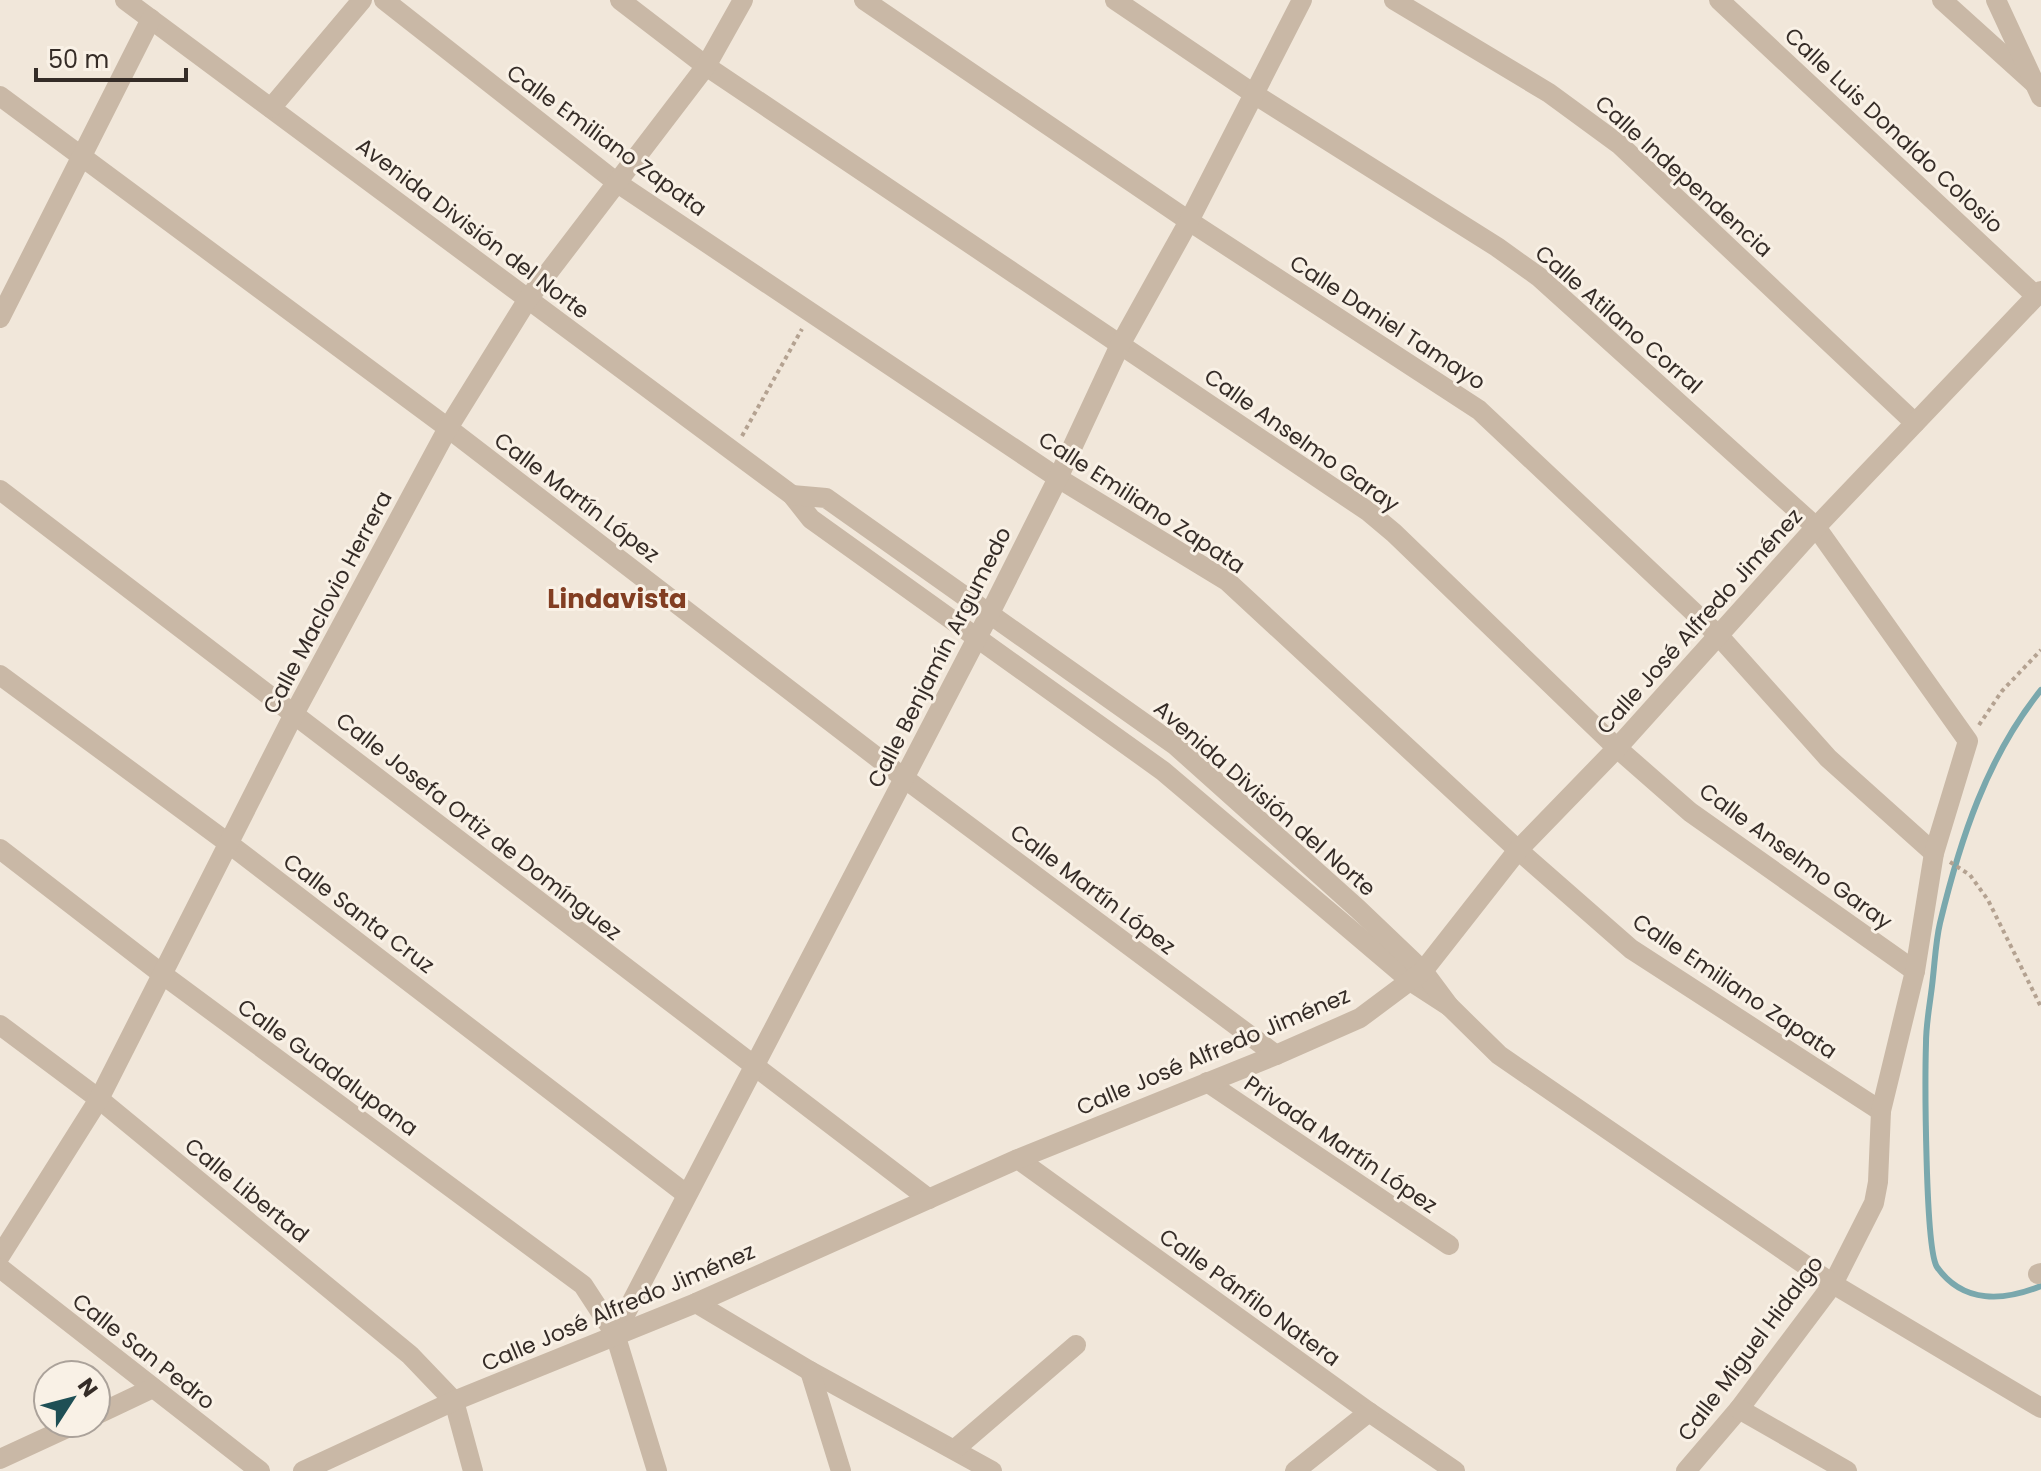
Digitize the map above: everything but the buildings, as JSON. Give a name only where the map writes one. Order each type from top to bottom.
[{"type":"street","name":"Avenida División del Norte","points":[[125,0],[792,495],[811,519],[1163,771],[1417,976]]},
{"type":"street","points":[[271,108],[362,0]]},
{"type":"street","name":"Calle Emiliano Zapata","points":[[384,0],[616,182],[1058,478],[1227,581],[1518,850],[1631,949],[1881,1111]]},
{"type":"street","name":"Calle Anselmo Garay","points":[[620,0],[706,66],[1369,512],[1617,748],[1706,824],[1915,971]]},
{"type":"street","name":"Calle Maclovio Herrera","points":[[0,1256],[99,1099],[294,714],[448,428],[528,299],[706,66],[743,0]]},
{"type":"street","name":"Calle Daniel Tamayo","points":[[864,0],[1189,221],[1479,410],[1718,635],[1828,758],[1941,857]]},
{"type":"street","name":"Calle Atilano Corral","points":[[1115,0],[1254,94],[1497,247],[1539,277],[1816,527],[1968,741]]},
{"type":"street","name":"Calle Benjamín Argumedo","points":[[615,1334],[990,613],[1120,345],[1189,221],[1302,0]]},
{"type":"street","name":"Calle Independencia","points":[[1394,0],[1549,93],[1620,145],[1915,423]]},
{"type":"street","name":"Calle Luis Donaldo Colosio","points":[[1719,0],[2039,293]]},
{"type":"street","points":[[1942,0],[2037,90]]},
{"type":"street","points":[[1996,0],[2037,90]]},
{"type":"street","points":[[0,318],[151,19]]},
{"type":"street","name":"Calle Martín López","points":[[0,96],[448,428],[904,778],[1276,1055]]},
{"type":"street","name":"Calle José Alfredo Jiménez","points":[[303,1471],[454,1401],[696,1303],[1018,1159],[1360,1018],[1417,976],[1518,850],[1617,748],[1816,527],[2039,293]]},
{"type":"street","name":"Calle Josefa Ortiz de Domínguez","points":[[0,490],[929,1199]]},
{"type":"street","name":"Avenida División del Norte","points":[[792,495],[826,498],[1175,745],[1499,1055],[1833,1284],[2041,1408]]},
{"type":"street","name":"Calle Santa Cruz","points":[[0,675],[228,843],[686,1194]]},
{"type":"street","name":"Calle Miguel Hidalgo","points":[[1686,1471],[1739,1409],[1833,1284],[1874,1203],[1881,1111],[1968,741]]},
{"type":"street","name":"Calle Guadalupana","points":[[0,849],[162,974],[583,1285],[615,1334],[657,1471]]},
{"type":"street","name":"Calle Libertad","points":[[0,1025],[99,1099],[410,1355],[454,1401]]},
{"type":"street","name":"Privada Martín López","points":[[1207,1082],[1449,1245]]},
{"type":"street","name":"Calle Pánfilo Natera","points":[[1018,1159],[1455,1471]]},
{"type":"street","name":"Calle San Pedro","points":[[3,1276],[260,1471]]},
{"type":"street","points":[[696,1303],[810,1371],[992,1471]]},
{"type":"street","points":[[955,1449],[1076,1345]]},
{"type":"street","points":[[810,1371],[841,1471]]},
{"type":"street","points":[[112,1407],[153,1388]]},
{"type":"street","points":[[454,1401],[473,1471]]},
{"type":"street","points":[[1739,1409],[1847,1471]]},
{"type":"street","points":[[1295,1471],[1369,1412]]},
{"type":"street","points":[[0,1459],[43,1439]]},
{"type":"path","points":[[733,451],[811,313]]},
{"type":"path","points":[[1968,741],[2002,691],[2041,650]]},
{"type":"path","points":[[1941,857],[1970,875],[1988,900],[2041,1007]]},
{"type":"waterway","points":[[2041,690],[2005,743],[1991,771],[1957,861],[1937,943],[1927,1026],[1926,1089],[1928,1197],[1937,1267],[1959,1288],[1985,1296],[2013,1295],[2041,1286]]},
{"type":"district","name":"Lindavista","points":[[617,599]]}]
